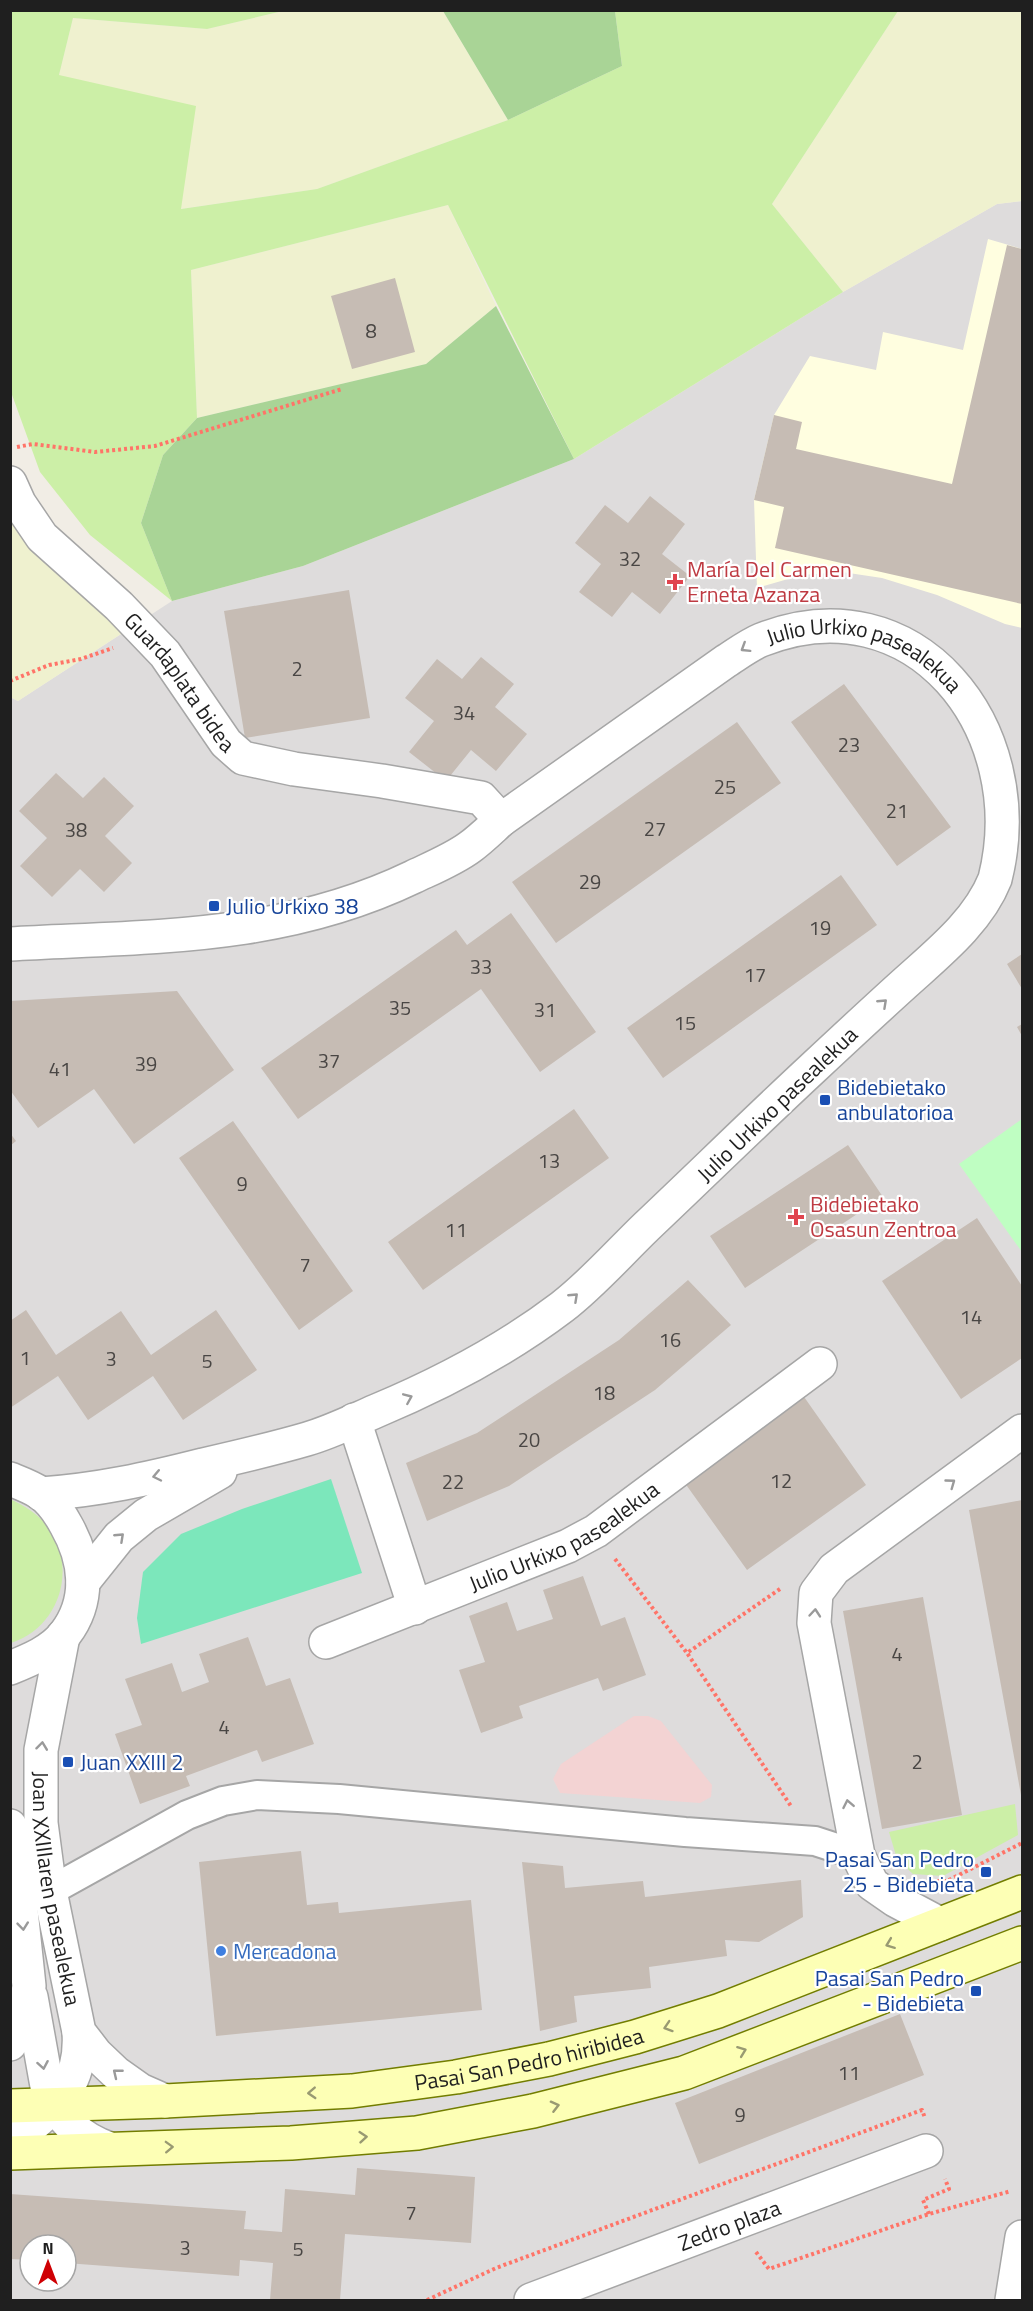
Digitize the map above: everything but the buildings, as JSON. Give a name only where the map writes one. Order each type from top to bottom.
[{"type":"main road","name":"Pasai San Pedro hiribidea","points":[[10,2106],[352,2091],[456,2077],[549,2059],[635,2037],[718,2011],[1023,1892]]},
{"type":"main road","points":[[10,2153],[291,2143],[405,2134],[533,2111],[684,2073],[1023,1943]]},
{"type":"street","name":"Guardaplata bidea","points":[[10,483],[19,503],[42,537],[75,565],[165,654],[226,743],[243,758],[294,769],[482,798],[501,820]]},
{"type":"street","name":"Julio Urkixo pasealekua","points":[[10,944],[197,935],[261,926],[332,910],[399,884],[469,848],[501,820],[758,640],[796,629],[834,626],[872,631],[903,640],[930,656],[960,681],[981,706],[996,738],[1016,794],[1003,855],[993,884],[980,907],[957,933],[773,1105],[566,1304],[480,1362],[437,1385],[311,1438],[124,1484],[41,1494]]},
{"type":"street","name":"Julio Urkixo pasealekua","points":[[326,1642],[568,1546],[596,1531],[820,1364]]},
{"type":"street","points":[[354,1420],[415,1608]]},
{"type":"street","points":[[940,1924],[895,1900],[872,1884],[858,1855],[814,1623],[816,1593],[834,1569],[1023,1431]]},
{"type":"street","name":"Julio Urkixo pasealekua","points":[[83,1582],[119,1537],[146,1515],[254,1453]]},
{"type":"street","points":[[10,1479],[41,1494],[60,1514],[74,1539],[82,1561],[83,1582],[74,1620],[63,1636],[38,1656],[10,1668]]},
{"type":"street","name":"Joan XXIIIaren pasealekua","points":[[63,1636],[41,1750],[41,1823],[50,1891],[79,2032],[96,2054],[116,2073],[140,2090],[165,2101]]},
{"type":"street","points":[[50,1891],[187,1815],[223,1801],[257,1795],[339,1799],[686,1832],[815,1841],[858,1855]]},
{"type":"street","name":"Joan XXIIIaren pasealekua","points":[[10,1826],[14,1844],[29,1986],[25,2011],[10,2044]]},
{"type":"street","points":[[29,1986],[47,2086],[54,2104],[69,2125],[81,2136],[110,2149]]},
{"type":"street","points":[[10,2145],[68,2089],[76,2070],[80,2051],[79,2032]]},
{"type":"street","name":"Zedro plaza","points":[[531,2301],[926,2151]]},
{"type":"street","points":[[1012,2301],[1023,2238]]},
{"type":"path","points":[[10,448],[33,444],[95,452],[154,446],[342,388]]},
{"type":"path","points":[[10,681],[49,665],[81,659],[125,644],[140,629]]},
{"type":"path","points":[[687,1653],[795,1578],[834,1569]]},
{"type":"path","points":[[638,1591],[687,1653],[815,1841]]},
{"type":"path","points":[[928,1880],[947,1881],[1023,1843]]},
{"type":"path","points":[[750,2245],[769,2269],[929,2214],[1011,2190]]},
{"type":"shaded area","points":[[283,11],[443,11],[508,120],[317,189],[180,209],[59,75],[73,18],[207,29]]},
{"type":"shaded area","points":[[898,11],[1022,11],[1022,201],[997,204],[843,292],[772,204]]},
{"type":"shaded area","points":[[1022,201],[1022,2300],[11,2300],[10,697],[18,701],[172,601],[303,566],[574,459],[843,292],[997,204]]},
{"type":"shaded area","points":[[448,205],[496,306],[426,364],[197,418],[191,270]]},
{"type":"shaded area","points":[[988,239],[1022,249],[1022,628],[1005,624],[937,595],[882,578],[842,572],[802,575],[757,588],[754,500],[774,415],[810,356],[876,370],[883,332],[963,350]]},
{"type":"shaded area","points":[[10,520],[124,632],[18,701],[10,697]]},
{"type":"shaded area","points":[[634,1716],[648,1716],[661,1721],[712,1785],[711,1797],[700,1803],[560,1793],[553,1779],[561,1764]]},
{"type":"green space","points":[[11,11],[283,11],[207,29],[73,18],[59,75],[196,106],[181,209],[317,189],[508,120],[622,66],[615,11],[898,11],[772,204],[843,292],[574,459],[448,205],[191,270],[197,418],[163,455],[141,523],[172,601],[90,535],[40,472],[11,392]]},
{"type":"green space","points":[[443,11],[615,11],[622,66],[508,120]]},
{"type":"green space","points":[[496,306],[574,459],[303,566],[172,601],[141,523],[163,455],[197,418],[426,364]]},
{"type":"green space","points":[[1022,1119],[1022,1252],[959,1164]]},
{"type":"green space","points":[[331,1479],[362,1573],[141,1644],[137,1618],[143,1572],[181,1534],[242,1509]]},
{"type":"green space","points":[[10,1499],[34,1514],[49,1528],[60,1550],[62,1567],[62,1583],[58,1599],[50,1613],[40,1626],[27,1636],[11,1643]]},
{"type":"green space","points":[[1015,1804],[1018,1835],[943,1876],[913,1874],[897,1859],[889,1832]]},
{"type":"place","name":"María Del Carmen Erneta Azanza","points":[[675,582]]},
{"type":"place","name":"Julio Urkixo 38","points":[[214,906]]},
{"type":"place","name":"Bidebietako anbulatorioa","points":[[825,1100]]},
{"type":"place","name":"Bidebietako Osasun Zentroa","points":[[796,1217]]},
{"type":"place","name":"Juan XXIII 2","points":[[68,1762]]},
{"type":"place","name":"Pasai San Pedro 25 - Bidebieta","points":[[986,1872]]},
{"type":"place","name":"Mercadona","points":[[221,1951]]},
{"type":"place","name":"Pasai San Pedro - Bidebieta","points":[[976,1991]]}]
